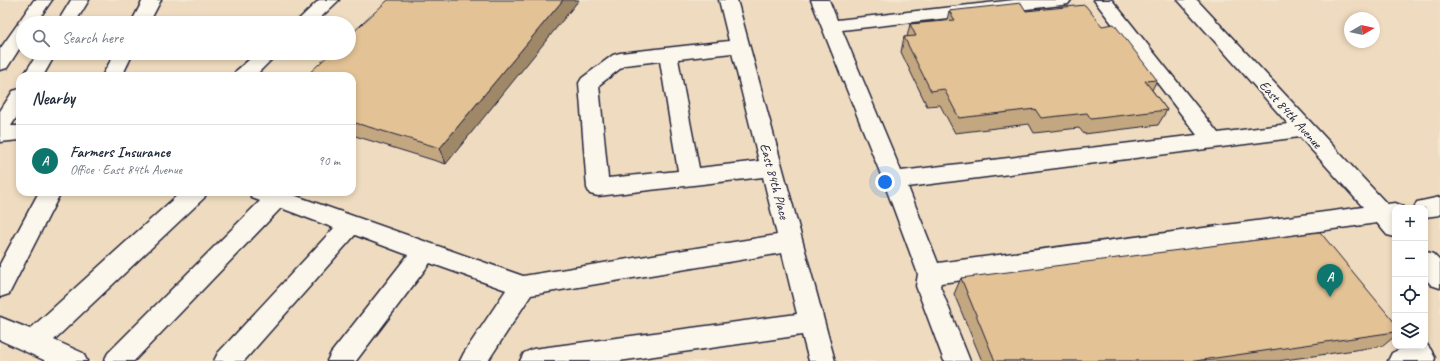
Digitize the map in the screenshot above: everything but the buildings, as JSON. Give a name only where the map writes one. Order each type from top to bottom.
[{"type":"street","points":[[32,16],[43,0]]},
{"type":"street","points":[[70,16],[80,0]]},
{"type":"street","points":[[144,16],[152,0]]},
{"type":"street","points":[[312,16],[330,0]]},
{"type":"street","name":"East 84th Place","points":[[728,0],[822,361]]},
{"type":"street","points":[[820,0],[894,180],[930,274],[928,286],[957,361]]},
{"type":"street","points":[[830,26],[1062,0]]},
{"type":"street","points":[[1102,0],[1214,141]]},
{"type":"street","name":"East 84th Avenue","points":[[1190,0],[1305,129],[1391,218]]},
{"type":"street","points":[[0,64],[16,40]]},
{"type":"street","points":[[740,46],[620,60],[589,83],[598,188],[772,168]]},
{"type":"street","points":[[668,54],[690,177]]},
{"type":"street","points":[[35,72],[43,60]]},
{"type":"street","points":[[114,72],[120,60]]},
{"type":"street","points":[[248,72],[261,60]]},
{"type":"street","points":[[0,128],[16,102]]},
{"type":"street","points":[[894,180],[1305,129]]},
{"type":"street","points":[[0,135],[16,133]]},
{"type":"street","points":[[0,287],[48,196]]},
{"type":"street","points":[[33,343],[192,196]]},
{"type":"street","points":[[117,361],[268,196]]},
{"type":"street","points":[[272,196],[522,286],[791,242]]},
{"type":"street","points":[[1428,208],[1440,206]]},
{"type":"street","points":[[930,274],[1310,223],[1391,218]]},
{"type":"street","points":[[1310,223],[1325,241]]},
{"type":"street","points":[[227,361],[351,224]]},
{"type":"street","points":[[340,361],[425,251]]},
{"type":"street","points":[[1428,264],[1440,278]]},
{"type":"street","points":[[473,361],[522,286]]},
{"type":"street","points":[[533,361],[812,323]]},
{"type":"street","points":[[0,328],[74,361]]},
{"type":"street","points":[[1401,361],[1422,358],[1414,349]]},
{"type":"shaded area","points":[[0,0],[1440,0],[1440,361],[0,361]]},
{"type":"place","name":"Farmers Insurance","points":[[1330,297]]}]
